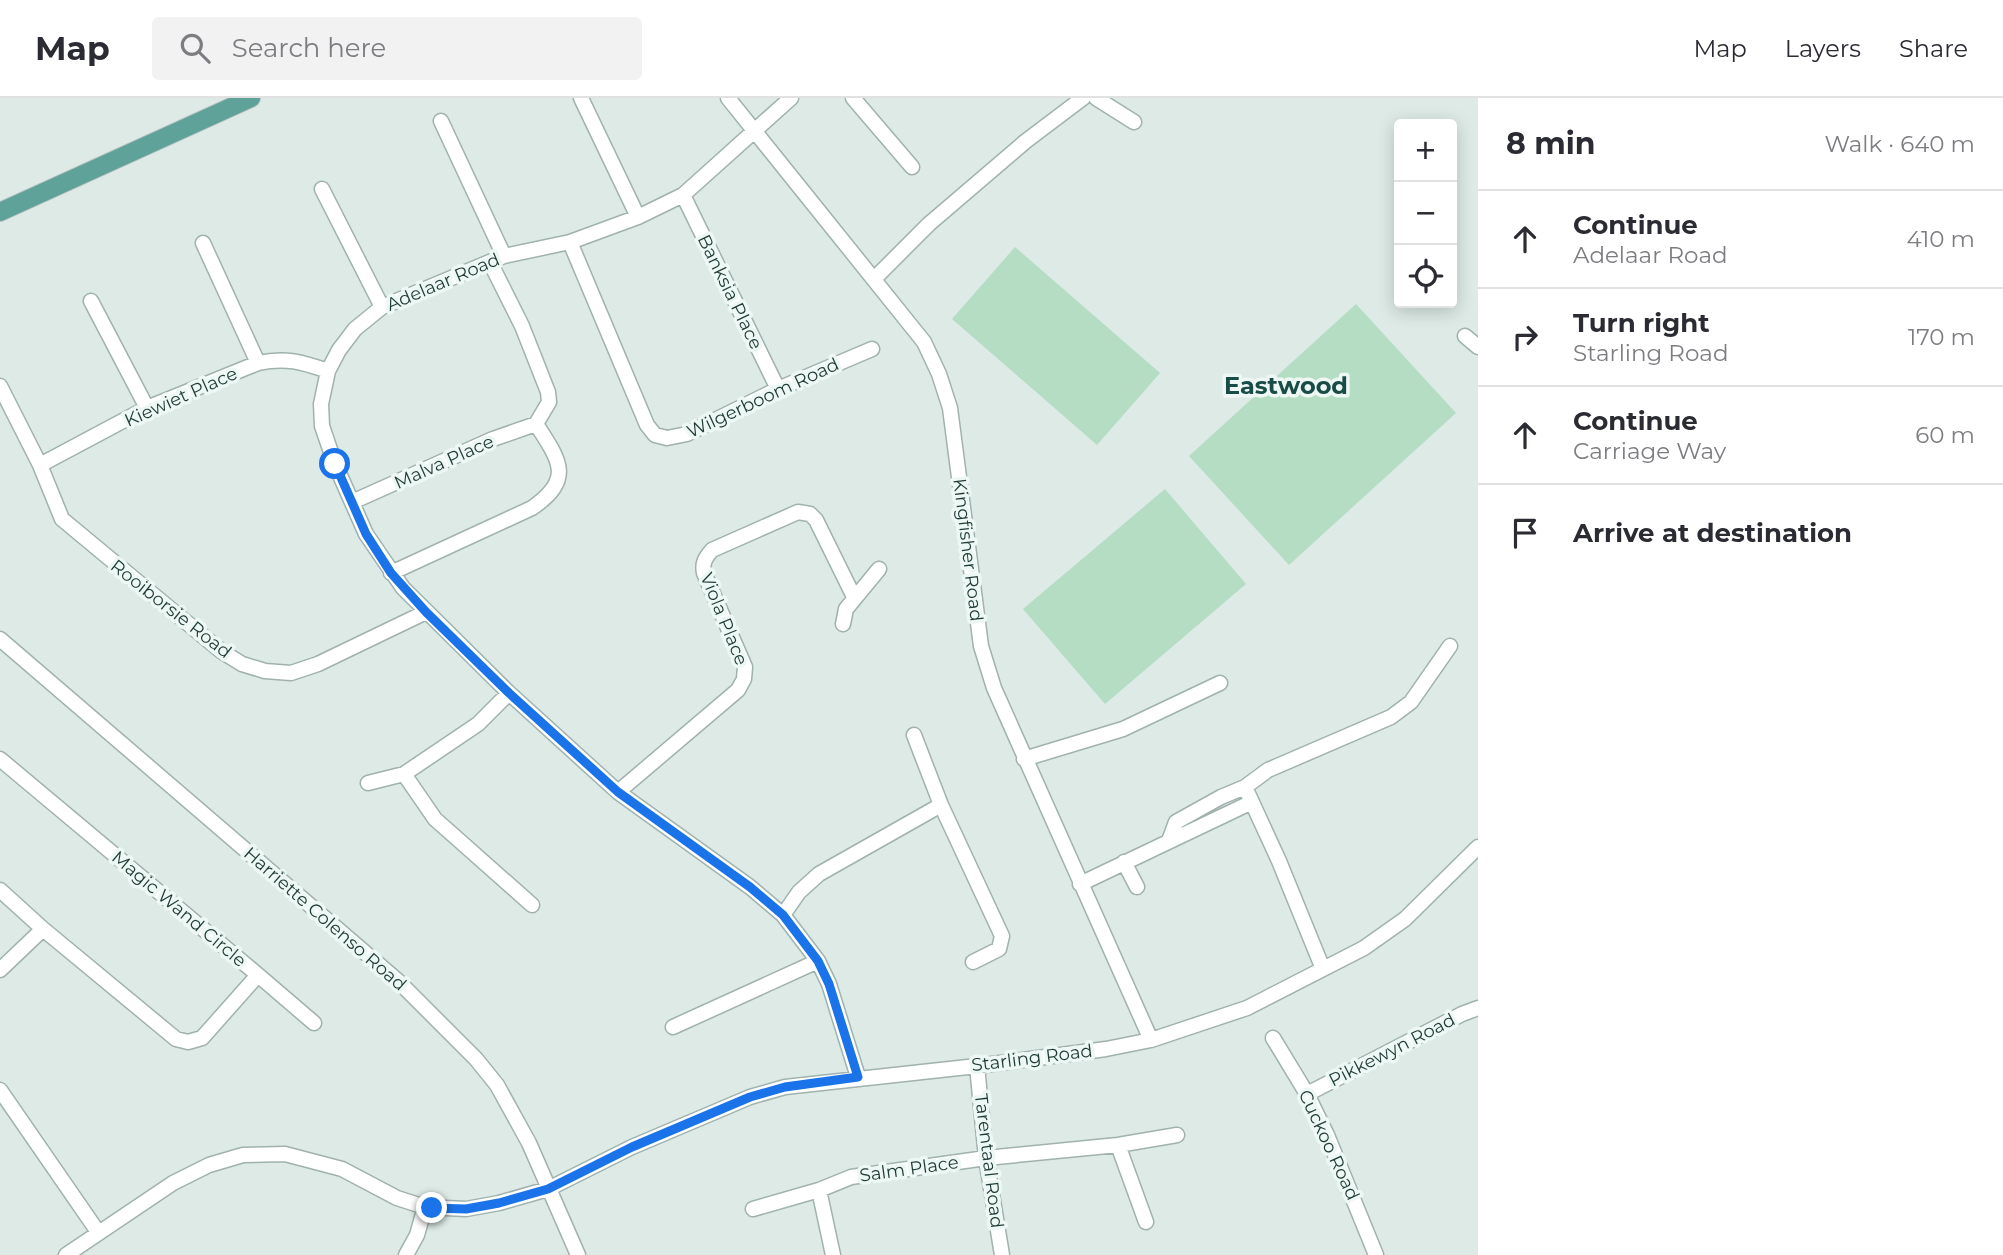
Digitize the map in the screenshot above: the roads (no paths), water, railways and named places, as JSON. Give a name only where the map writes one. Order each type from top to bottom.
[{"type":"main road","points":[[0,212],[251,98]]},
{"type":"street","points":[[582,98],[638,217]]},
{"type":"street","name":"Kingfisher Road","points":[[727,98],[924,342],[939,374],[950,408],[981,646],[994,688],[1152,1040]]},
{"type":"street","name":"Adelaar Road","points":[[791,98],[683,195],[638,217],[570,242],[497,259],[382,307],[355,329],[339,350],[328,371],[321,404],[321,426],[366,534],[391,573],[426,612],[509,693],[618,792],[750,887],[783,915],[818,961],[829,984],[858,1077]]},
{"type":"street","points":[[853,98],[912,167]]},
{"type":"street","points":[[874,279],[909,241],[939,215],[1026,141],[1083,98]]},
{"type":"street","points":[[1096,98],[1135,122]]},
{"type":"street","points":[[391,573],[532,508],[552,493],[557,483],[559,466],[536,424],[549,398],[441,121]]},
{"type":"street","points":[[321,189],[382,307]]},
{"type":"street","name":"Banksia Place","points":[[683,195],[778,388]]},
{"type":"street","name":"Wilgerboom Road","points":[[570,242],[647,425],[654,435],[667,438],[687,434],[778,388],[872,349]]},
{"type":"street","points":[[203,243],[258,363]]},
{"type":"street","points":[[91,301],[147,408]]},
{"type":"street","points":[[1465,336],[1478,347]]},
{"type":"street","name":"Kiewiet Place","points":[[40,465],[147,408],[258,363],[275,359],[298,361],[328,371]]},
{"type":"street","name":"Rooiborsie Road","points":[[0,386],[40,465],[62,519],[221,651],[242,664],[265,671],[291,673],[318,664],[426,612]]},
{"type":"street","name":"Malva Place","points":[[352,502],[493,439],[536,424]]},
{"type":"street","name":"Viola Place","points":[[618,792],[738,690],[744,679],[745,667],[704,573],[703,565],[712,550],[798,512],[805,512],[816,520],[854,597]]},
{"type":"street","points":[[843,624],[844,612],[879,569]]},
{"type":"street","name":"Harriette Colenso Road","points":[[0,639],[398,981],[476,1059],[497,1085],[529,1143],[578,1255]]},
{"type":"street","points":[[1169,841],[1176,822],[1245,787],[1268,770],[1391,717],[1405,708],[1450,646]]},
{"type":"street","points":[[1024,759],[1123,729],[1220,683]]},
{"type":"street","points":[[368,783],[404,774],[478,724],[509,693]]},
{"type":"street","points":[[914,735],[941,805],[1002,936],[999,949],[973,962]]},
{"type":"street","name":"Magic Wand Circle","points":[[0,759],[258,975],[202,1038],[188,1042],[176,1039],[0,890]]},
{"type":"street","points":[[404,774],[435,818],[532,905]]},
{"type":"street","points":[[1245,787],[1279,861],[1323,969]]},
{"type":"street","points":[[1080,884],[1252,802]]},
{"type":"street","points":[[783,915],[800,892],[819,874],[941,805]]},
{"type":"street","name":"Starling Road","points":[[66,1255],[173,1182],[209,1165],[243,1155],[285,1154],[342,1169],[397,1198],[425,1207],[466,1209],[548,1189],[632,1147],[750,1097],[785,1087],[977,1066],[1152,1040],[1247,1008],[1364,948],[1405,919],[1478,847]]},
{"type":"street","points":[[1124,862],[1137,887]]},
{"type":"street","points":[[0,970],[43,929]]},
{"type":"street","points":[[673,1027],[818,961]]},
{"type":"street","points":[[258,975],[314,1023]]},
{"type":"street","name":"Pikkewyn Road","points":[[1307,1094],[1478,1008]]},
{"type":"street","name":"Cuckoo Road","points":[[1273,1038],[1307,1094],[1343,1171],[1376,1255]]},
{"type":"street","name":"Tarentaal Road","points":[[977,1066],[986,1158],[1002,1255]]},
{"type":"street","points":[[0,1090],[98,1233]]},
{"type":"street","name":"Salm Place","points":[[753,1209],[819,1191],[851,1177],[986,1158],[1118,1145],[1177,1135]]},
{"type":"street","points":[[1118,1145],[1146,1222]]},
{"type":"street","points":[[819,1191],[833,1255]]},
{"type":"street","points":[[407,1255],[417,1235],[425,1207]]},
{"type":"district","name":"Eastwood","points":[[1286,386]]}]
